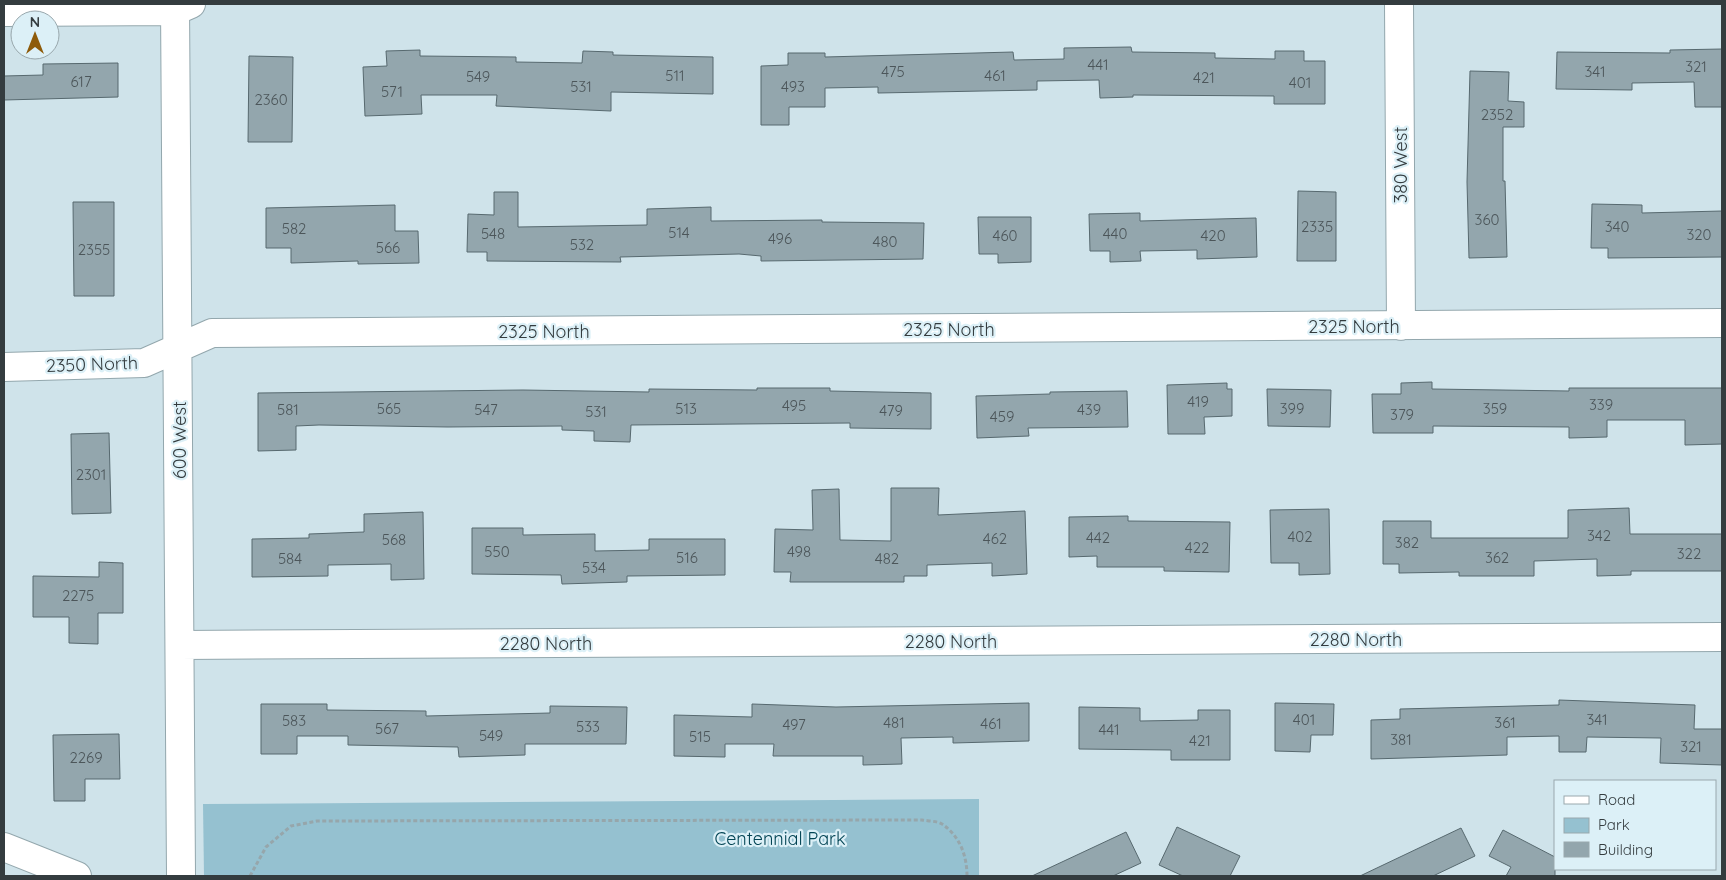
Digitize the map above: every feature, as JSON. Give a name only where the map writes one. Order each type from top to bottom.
[{"type":"street","name":"380 West","points":[[1399,4],[1401,326]]},
{"type":"street","points":[[4,12],[181,6]]},
{"type":"street","name":"600 West","points":[[181,6],[178,348],[181,876]]},
{"type":"street","name":"2325 North","points":[[178,348],[212,333],[1722,323]]},
{"type":"street","name":"2350 North","points":[[4,367],[144,363],[178,348]]},
{"type":"street","name":"2280 North","points":[[180,645],[1722,637]]},
{"type":"street","points":[[4,847],[77,876]]},
{"type":"path","points":[[250,876],[266,848],[291,826],[317,822],[922,820],[941,823],[958,840],[967,857],[967,876]]},
{"type":"green space","name":"Centennial Park","points":[[979,799],[979,876],[204,876],[203,804]]},
{"type":"building","points":[[1131,47],[1132,52],[1215,53],[1215,58],[1275,59],[1275,51],[1304,51],[1304,61],[1325,61],[1325,104],[1274,104],[1274,96],[1133,95],[1133,97],[1100,98],[1099,80],[1037,81],[1037,90],[878,93],[878,87],[825,88],[825,107],[789,107],[789,125],[761,125],[761,66],[788,65],[788,53],[825,53],[825,57],[1013,52],[1014,60],[1064,59],[1064,48]]},
{"type":"building","points":[[1722,49],[1722,107],[1695,107],[1694,82],[1632,83],[1632,90],[1556,89],[1557,52],[1670,53],[1670,50]]},
{"type":"building","points":[[420,50],[420,56],[516,57],[516,62],[582,63],[583,51],[613,52],[613,55],[713,57],[713,94],[611,92],[611,111],[496,106],[497,95],[421,95],[422,114],[365,116],[363,67],[387,66],[386,51]]},
{"type":"building","points":[[249,56],[293,57],[292,142],[248,142]]},
{"type":"building","points":[[118,63],[118,97],[4,100],[4,76],[43,75],[43,64]]},
{"type":"building","points":[[1470,71],[1509,72],[1508,101],[1524,102],[1524,127],[1503,127],[1503,181],[1505,181],[1507,257],[1469,258],[1467,182]]},
{"type":"building","points":[[1298,191],[1336,192],[1336,261],[1297,261]]},
{"type":"building","points":[[494,192],[518,192],[518,227],[647,225],[647,209],[711,207],[711,221],[822,220],[822,222],[924,223],[923,259],[761,261],[761,256],[739,254],[620,257],[621,262],[487,261],[487,252],[467,252],[468,214],[494,215]]},
{"type":"building","points":[[73,202],[114,202],[114,296],[74,296]]},
{"type":"building","points":[[1592,204],[1642,205],[1642,213],[1722,211],[1722,257],[1608,258],[1608,248],[1591,248]]},
{"type":"building","points":[[395,205],[395,231],[418,231],[419,263],[358,264],[358,261],[291,263],[291,248],[266,248],[266,208]]},
{"type":"building","points":[[1140,213],[1140,221],[1256,218],[1257,257],[1197,259],[1197,250],[1140,251],[1141,261],[1110,262],[1110,251],[1090,251],[1089,214]]},
{"type":"building","points":[[978,217],[1031,217],[1031,262],[998,263],[998,254],[979,254]]},
{"type":"building","points":[[1432,382],[1432,389],[1569,391],[1569,388],[1722,388],[1722,444],[1685,445],[1685,420],[1607,420],[1607,437],[1569,438],[1569,427],[1433,426],[1433,433],[1373,433],[1372,394],[1401,394],[1401,383]]},
{"type":"building","points":[[1227,383],[1227,389],[1232,389],[1232,416],[1204,417],[1205,434],[1168,434],[1167,385]]},
{"type":"building","points":[[757,388],[830,388],[830,391],[931,393],[931,429],[850,428],[850,423],[631,425],[630,442],[594,441],[594,431],[562,430],[562,426],[319,425],[296,426],[296,450],[258,451],[258,393],[523,390],[649,392],[649,389],[757,390]]},
{"type":"building","points":[[1267,389],[1331,390],[1330,427],[1268,426]]},
{"type":"building","points":[[1127,391],[1128,427],[1028,428],[1029,436],[977,438],[976,396],[1050,394],[1050,392]]},
{"type":"building","points":[[109,433],[111,513],[72,514],[71,434]]},
{"type":"building","points":[[891,488],[939,488],[938,515],[1025,511],[1027,574],[992,576],[992,563],[927,565],[927,576],[904,576],[904,582],[790,582],[791,572],[774,572],[775,529],[813,530],[812,490],[839,489],[840,540],[891,541]]},
{"type":"building","points":[[1629,508],[1630,534],[1722,534],[1722,571],[1631,571],[1631,575],[1597,576],[1597,559],[1534,561],[1534,576],[1459,576],[1459,572],[1399,573],[1399,564],[1383,564],[1383,521],[1431,521],[1431,538],[1568,538],[1568,510]]},
{"type":"building","points":[[1329,509],[1330,574],[1299,575],[1299,563],[1271,563],[1270,510]]},
{"type":"building","points":[[423,512],[424,579],[391,580],[391,564],[328,565],[328,576],[252,577],[252,539],[309,538],[309,534],[364,532],[364,514]]},
{"type":"building","points":[[1128,516],[1128,521],[1230,522],[1229,572],[1164,571],[1164,567],[1097,567],[1097,556],[1069,557],[1069,517]]},
{"type":"building","points":[[472,528],[523,528],[523,535],[595,534],[595,551],[649,550],[649,539],[725,539],[725,575],[627,576],[627,582],[562,584],[561,575],[472,574]]},
{"type":"building","points":[[99,562],[123,563],[123,613],[98,613],[98,644],[69,643],[69,617],[33,617],[33,576],[99,577]]},
{"type":"building","points":[[1559,700],[1695,705],[1694,729],[1722,729],[1722,765],[1660,763],[1661,738],[1587,737],[1586,752],[1559,752],[1559,736],[1507,737],[1507,755],[1371,759],[1371,720],[1400,719],[1400,709],[1559,705]]},
{"type":"building","points":[[1029,703],[1029,741],[953,743],[953,737],[901,738],[902,764],[863,765],[863,756],[773,756],[774,744],[725,744],[725,757],[674,756],[674,715],[752,717],[752,704],[836,707]]},
{"type":"building","points":[[1275,703],[1334,704],[1333,735],[1311,735],[1310,752],[1275,751]]},
{"type":"building","points":[[261,704],[327,704],[327,710],[426,711],[426,716],[550,713],[550,706],[627,707],[626,744],[525,744],[525,755],[459,757],[458,747],[348,745],[348,736],[297,736],[297,754],[261,754]]},
{"type":"building","points":[[1079,707],[1140,708],[1140,721],[1198,720],[1198,710],[1230,710],[1230,760],[1171,760],[1171,750],[1079,749]]},
{"type":"building","points":[[119,734],[120,779],[85,779],[85,801],[54,801],[53,735]]},
{"type":"building","points":[[1177,827],[1240,856],[1230,876],[1183,876],[1159,865]]},
{"type":"building","points":[[1461,828],[1475,856],[1433,876],[1360,876]]},
{"type":"building","points":[[1503,830],[1554,856],[1555,876],[1506,876],[1511,867],[1489,856]]},
{"type":"building","points":[[1126,832],[1141,863],[1113,876],[1032,876]]}]
